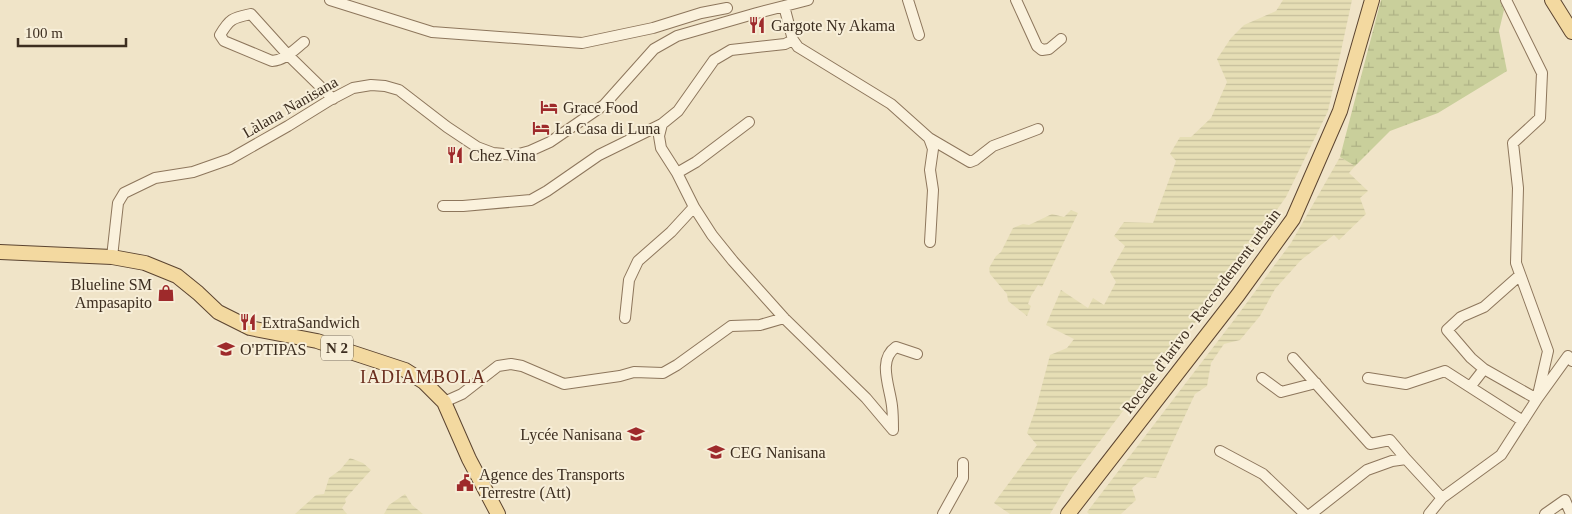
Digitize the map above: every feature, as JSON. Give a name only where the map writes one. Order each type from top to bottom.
[{"type":"main road","name":"Rocade d'Iarivo - Raccordement urbain","points":[[1068,514],[1244,288],[1293,219],[1340,111],[1372,0]]},
{"type":"main road","points":[[1552,0],[1572,32]]},
{"type":"main road","points":[[1563,0],[1572,15]]},
{"type":"main road","name":"N 2","points":[[0,252],[112,257],[146,263],[177,276],[218,312],[250,328],[317,341],[405,370],[424,382],[444,402],[469,459],[498,514]]},
{"type":"street","points":[[330,0],[432,32],[582,43],[653,28],[725,4],[738,18]]},
{"type":"street","name":"Làlana Nanisana","points":[[112,257],[118,203],[124,193],[155,178],[193,172],[230,159],[353,88],[385,86],[400,90],[447,127],[477,147],[493,153],[515,155],[550,142],[604,105],[654,49],[677,36],[808,0]]},
{"type":"street","points":[[908,0],[918,35]]},
{"type":"street","points":[[1016,0],[1038,46],[1042,50],[1049,49],[1061,39]]},
{"type":"street","points":[[1506,0],[1542,73],[1540,118],[1513,143],[1518,188],[1516,264],[1548,351],[1537,399]]},
{"type":"street","points":[[784,6],[793,40],[806,53],[890,104],[929,138],[970,162],[993,146],[1038,130]]},
{"type":"street","points":[[304,42],[288,55],[280,60],[272,61],[224,41],[220,35],[232,19],[252,14],[288,55],[333,98]]},
{"type":"street","points":[[443,206],[531,200],[548,191],[599,155],[662,124],[678,111],[714,60],[731,50],[752,46],[785,44],[793,40]]},
{"type":"street","points":[[677,173],[696,162],[748,122]]},
{"type":"street","points":[[662,124],[658,136],[661,148],[712,235],[733,262],[784,318],[866,398],[893,430],[886,363],[890,351],[896,347],[917,354]]},
{"type":"street","points":[[929,138],[933,148],[930,170],[933,190],[930,242]]},
{"type":"street","points":[[625,318],[629,280],[638,261],[671,232],[694,207]]},
{"type":"street","points":[[1519,276],[1484,307],[1461,317],[1447,330],[1471,358],[1484,368],[1537,399]]},
{"type":"street","points":[[444,402],[462,394],[498,366],[510,364],[522,366],[564,384],[634,372],[663,372],[677,365],[731,326],[760,325],[784,318]]},
{"type":"street","points":[[1429,514],[1442,498],[1501,455],[1537,399],[1571,356]]},
{"type":"street","points":[[1293,358],[1370,444],[1390,440],[1442,498]]},
{"type":"street","points":[[1470,387],[1484,368]]},
{"type":"street","points":[[1368,378],[1406,384],[1446,371],[1523,421]]},
{"type":"street","points":[[1262,378],[1281,392],[1316,383]]},
{"type":"street","points":[[1220,451],[1263,474],[1305,514]]},
{"type":"street","points":[[1311,514],[1367,470],[1392,461],[1406,459]]},
{"type":"street","points":[[943,514],[963,478],[963,463]]},
{"type":"street","points":[[1545,514],[1565,500],[1571,514]]},
{"type":"shaded area","points":[[1283,0],[1352,0],[1328,111],[1286,197],[1205,311],[1149,377],[1071,479],[1050,514],[1010,514],[994,503],[1037,445],[1027,433],[1036,408],[1050,355],[1067,348],[1074,339],[1046,325],[1061,290],[1088,308],[1093,298],[1104,305],[1116,282],[1110,272],[1125,246],[1114,236],[1124,222],[1153,223],[1176,161],[1170,154],[1180,137],[1191,137],[1211,118],[1227,82],[1217,59],[1231,38],[1244,25],[1276,11]]},
{"type":"shaded area","points":[[1340,157],[1355,166],[1349,173],[1368,191],[1360,198],[1366,214],[1339,240],[1334,235],[1301,260],[1275,289],[1260,316],[1240,340],[1224,344],[1211,363],[1207,386],[1195,394],[1156,478],[1145,477],[1132,488],[1136,500],[1121,514],[1089,514],[1087,512],[1291,243]]},
{"type":"shaded area","points":[[1071,210],[1078,213],[1042,287],[1038,285],[1031,296],[1028,304],[1031,306],[1027,316],[1008,301],[1007,294],[990,274],[989,268],[996,256],[1001,252],[1013,228],[1023,224],[1029,225],[1052,214],[1064,217]]},
{"type":"shaded area","points":[[350,458],[363,463],[371,470],[345,499],[346,502],[342,508],[347,514],[295,514],[316,495],[324,494],[329,478],[340,470]]},
{"type":"shaded area","points":[[405,494],[412,505],[423,514],[384,514],[389,505]]},
{"type":"green space","points":[[1381,0],[1500,0],[1504,10],[1499,31],[1507,71],[1438,113],[1390,131],[1355,166],[1340,157]]},
{"type":"place","name":"Gargote Ny Akama","points":[[757,25]]},
{"type":"place","name":"Grace Food","points":[[549,107]]},
{"type":"place","name":"La Casa di Luna","points":[[541,128]]},
{"type":"place","name":"Chez Vina","points":[[455,155]]},
{"type":"place","name":"Blueline SM Ampasapito","points":[[166,293]]},
{"type":"place","name":"ExtraSandwich","points":[[248,322]]},
{"type":"place","name":"O'PTIPAS","points":[[226,349]]},
{"type":"place","name":"Lycée Nanisana","points":[[636,434]]},
{"type":"place","name":"CEG Nanisana","points":[[716,452]]},
{"type":"place","name":"Agence des Transports Terrestre (Att)","points":[[465,483]]},
{"type":"district","name":"IADIAMBOLA","points":[[423,377]]}]
